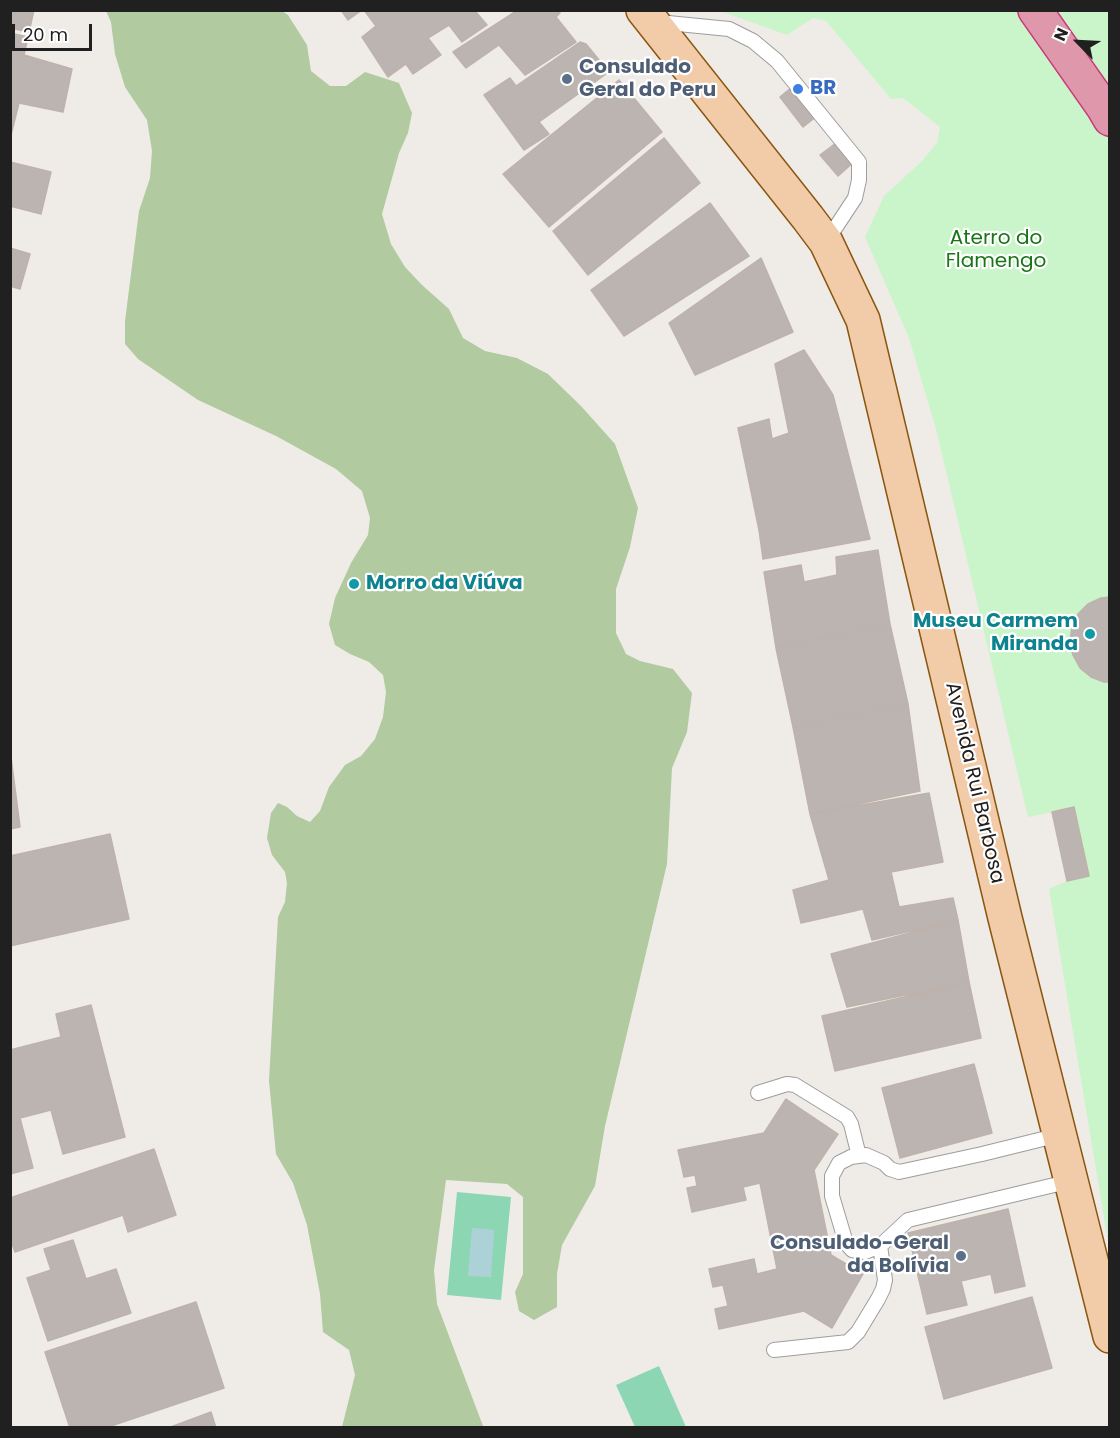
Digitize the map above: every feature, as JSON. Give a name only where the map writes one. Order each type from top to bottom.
[{"type":"highway","points":[[1035,10],[1110,119]]},
{"type":"main road","name":"Avenida Rui Barbosa","points":[[648,16],[826,242],[863,320],[1005,918],[1110,1336]]},
{"type":"lane","points":[[648,16],[729,28],[753,41],[777,61],[859,162],[859,180],[855,198],[826,242]]},
{"type":"lane","points":[[758,1093],[787,1084],[795,1085],[847,1117],[859,1156]]},
{"type":"lane","points":[[1059,1135],[899,1172],[866,1155],[851,1156],[839,1163],[832,1176],[832,1196],[846,1243],[852,1250],[866,1252],[880,1246],[908,1220],[1071,1181]]},
{"type":"lane","points":[[774,1350],[848,1342],[858,1332],[883,1289],[885,1280],[880,1246]]},
{"type":"green space","points":[[106,11],[282,11],[288,15],[307,45],[311,71],[330,86],[346,86],[365,72],[399,83],[412,113],[408,133],[399,153],[382,214],[391,244],[405,267],[449,309],[463,338],[485,351],[517,358],[548,374],[615,444],[638,508],[630,547],[616,589],[616,633],[626,654],[640,661],[673,669],[692,693],[687,732],[672,768],[667,864],[605,1126],[595,1186],[562,1245],[557,1274],[557,1307],[534,1320],[519,1311],[515,1292],[523,1274],[523,1197],[507,1184],[446,1180],[434,1270],[437,1304],[482,1427],[342,1427],[355,1375],[349,1350],[323,1332],[320,1294],[307,1225],[293,1183],[276,1154],[269,1081],[278,917],[285,902],[287,883],[285,872],[272,855],[267,838],[271,813],[278,803],[310,822],[320,811],[329,787],[345,765],[361,756],[375,739],[383,717],[386,692],[383,675],[369,662],[335,645],[329,624],[335,598],[351,563],[368,535],[370,518],[362,491],[336,469],[276,436],[198,400],[138,359],[125,344],[125,321],[139,211],[150,178],[152,151],[147,120],[125,87],[115,54],[111,22]]},
{"type":"green space","name":"Aterro do Flamengo","points":[[720,11],[1109,11],[1109,1247],[1049,889],[1067,881],[1052,812],[1028,817],[936,429],[909,338],[865,237],[884,196],[922,161],[937,143],[940,127],[903,98],[891,99],[826,21],[813,18],[787,35]]},
{"type":"green space","points":[[457,1192],[511,1197],[501,1300],[447,1295]]},
{"type":"green space","points":[[659,1366],[686,1427],[635,1427],[616,1385]]},
{"type":"water","points":[[472,1228],[494,1230],[491,1277],[468,1276]]},
{"type":"building","points":[[10,10],[34,10],[29,32],[10,28]]},
{"type":"building","points":[[341,10],[362,10],[348,20]]},
{"type":"building","points":[[364,10],[478,10],[476,12],[487,25],[462,42],[449,25],[428,38],[441,55],[413,74],[406,64],[388,77],[362,37],[376,26]]},
{"type":"building","points":[[518,10],[558,10],[560,13],[556,17],[576,42],[525,75],[499,45],[466,68],[453,52]]},
{"type":"building","points":[[10,33],[28,37],[24,55],[72,69],[63,112],[19,103],[10,139]]},
{"type":"building","points":[[580,42],[586,44],[604,66],[606,74],[539,122],[549,134],[524,150],[484,95],[510,78],[516,86]]},
{"type":"building","points":[[619,80],[662,132],[549,227],[503,174]]},
{"type":"building","points":[[792,87],[817,116],[803,127],[780,97]]},
{"type":"building","points":[[664,138],[700,183],[588,275],[553,231]]},
{"type":"building","points":[[836,143],[855,161],[838,176],[820,155]]},
{"type":"building","points":[[10,162],[51,172],[41,214],[10,206]]},
{"type":"building","points":[[710,203],[749,256],[624,336],[591,290]]},
{"type":"building","points":[[10,248],[30,254],[20,289],[10,286]]},
{"type":"building","points":[[761,258],[793,332],[695,375],[669,323]]},
{"type":"building","points":[[804,350],[833,395],[870,539],[763,559],[738,428],[769,419],[772,439],[789,433],[775,364]]},
{"type":"building","points":[[878,550],[890,624],[776,648],[764,572],[801,565],[804,582],[837,575],[836,557]]},
{"type":"building","name":"Museu Carmem Miranda","points":[[1110,597],[1110,682],[1104,682],[1091,677],[1080,668],[1073,655],[1070,641],[1072,627],[1078,614],[1088,604]]},
{"type":"building","points":[[890,624],[908,704],[793,727],[776,648]]},
{"type":"building","points":[[908,704],[920,791],[810,814],[793,727]]},
{"type":"building","points":[[10,749],[20,827],[10,829]]},
{"type":"building","points":[[929,793],[943,862],[891,872],[899,907],[953,898],[958,920],[872,940],[863,909],[801,923],[793,890],[829,880],[810,814]]},
{"type":"building","points":[[1074,807],[1089,876],[1067,881],[1052,812]]},
{"type":"building","points":[[110,834],[129,919],[10,946],[10,856]]},
{"type":"building","points":[[958,920],[969,982],[847,1007],[831,954]]},
{"type":"building","points":[[969,982],[981,1038],[835,1071],[822,1016]]},
{"type":"building","points":[[91,1005],[125,1137],[63,1154],[51,1110],[20,1118],[33,1168],[10,1174],[10,1050],[61,1037],[56,1014]]},
{"type":"building","points":[[974,1064],[992,1133],[900,1158],[882,1088]]},
{"type":"building","points":[[786,1099],[838,1134],[814,1170],[831,1255],[863,1274],[832,1328],[804,1311],[719,1329],[715,1309],[728,1306],[723,1285],[713,1287],[709,1269],[754,1259],[757,1274],[777,1269],[760,1183],[743,1187],[746,1200],[692,1212],[687,1188],[697,1186],[695,1175],[684,1177],[678,1150],[764,1133]]},
{"type":"building","points":[[154,1149],[176,1215],[128,1232],[123,1215],[15,1252],[10,1238],[10,1198]]},
{"type":"building","points":[[1008,1209],[1025,1286],[995,1293],[991,1274],[961,1281],[967,1305],[927,1314],[908,1233]]},
{"type":"building","points":[[73,1240],[86,1279],[116,1269],[131,1313],[48,1341],[27,1278],[51,1270],[44,1249]]},
{"type":"building","points":[[1032,1297],[1052,1368],[944,1399],[925,1327]]},
{"type":"building","points":[[196,1302],[224,1388],[105,1428],[70,1428],[45,1352]]},
{"type":"building","points":[[211,1412],[216,1428],[168,1428]]},
{"type":"place","name":"Consulado Geral do Peru","points":[[567,79]]},
{"type":"place","name":"BR","points":[[798,89]]},
{"type":"place","name":"Morro da Viúva","points":[[354,584]]},
{"type":"place","name":"Museu Carmem Miranda","points":[[1090,634]]},
{"type":"place","name":"Consulado-Geral da Bolívia","points":[[961,1256]]}]
